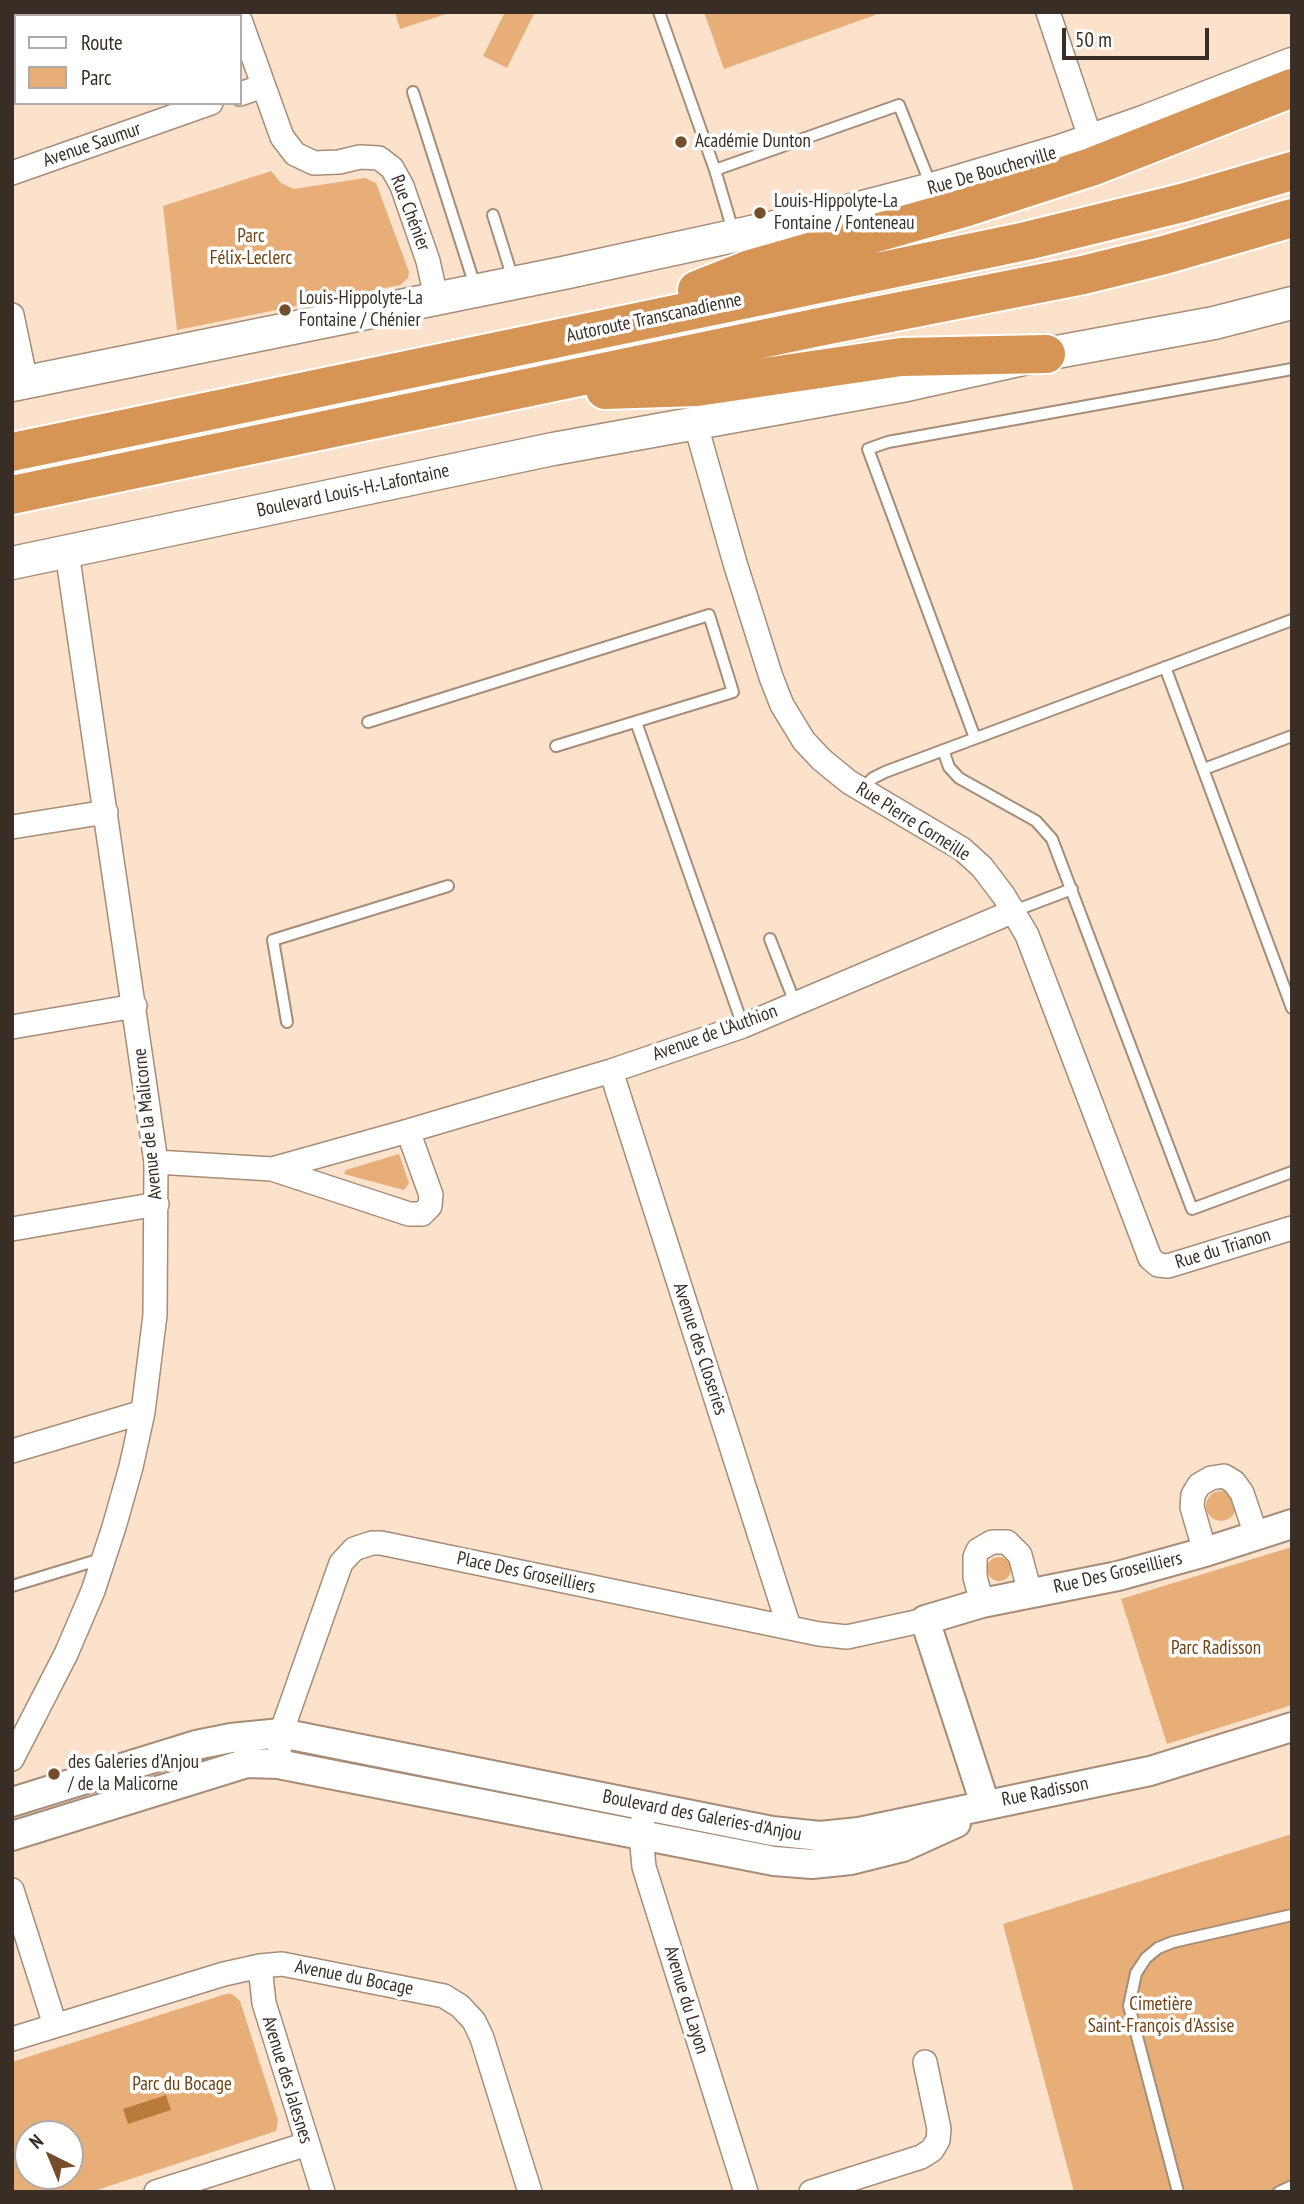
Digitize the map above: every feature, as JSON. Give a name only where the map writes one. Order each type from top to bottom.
[{"type":"highway","points":[[590,331],[750,270],[967,207],[1091,167],[1292,88]]},
{"type":"highway","name":"Autoroute Transcanadienne","points":[[12,452],[1078,229],[1182,204],[1292,171]]},
{"type":"highway","points":[[12,495],[1083,275],[1292,218]]},
{"type":"highway","points":[[508,392],[697,387],[901,357],[1046,354]]},
{"type":"main road","name":"Rue De Boucherville","points":[[436,297],[735,236],[932,189],[1091,140],[1292,64]]},
{"type":"main road","points":[[19,384],[436,297]]},
{"type":"main road","points":[[695,422],[907,385],[1046,354],[1214,323],[1292,303]]},
{"type":"main road","name":"Boulevard Louis-H.-Lafontaine","points":[[12,563],[695,422]]},
{"type":"street","points":[[1048,12],[1091,140]]},
{"type":"street","name":"Rue Chénier","points":[[242,27],[282,137],[295,154],[314,163],[370,157],[386,161],[393,168],[428,261],[436,297]]},
{"type":"street","points":[[242,93],[263,86]]},
{"type":"street","name":"Avenue Saumur","points":[[12,173],[205,105]]},
{"type":"street","points":[[12,315],[19,384]]},
{"type":"street","name":"Rue Pierre Corneille","points":[[695,422],[732,552],[782,705],[804,741],[822,760],[862,789],[962,849],[992,878],[1027,935],[1147,1251],[1154,1263]]},
{"type":"street","name":"Avenue de la Malicorne","points":[[12,1759],[66,1654],[93,1591],[131,1467],[143,1412],[155,1315],[156,1162],[67,552]]},
{"type":"street","points":[[12,827],[106,812]]},
{"type":"street","name":"Avenue de L'Authion","points":[[272,1169],[611,1071],[743,1026],[1014,911]]},
{"type":"street","points":[[12,1027],[135,1006]]},
{"type":"street","name":"Avenue des Closeries","points":[[611,1071],[789,1626]]},
{"type":"street","name":"Avenue de L'Authion","points":[[156,1162],[272,1169],[409,1214],[422,1213],[430,1206],[431,1195],[408,1130]]},
{"type":"street","points":[[12,1229],[157,1204]]},
{"type":"street","name":"Rue du Trianon","points":[[1154,1263],[1163,1266],[1175,1264],[1292,1228]]},
{"type":"street","points":[[12,1451],[143,1412]]},
{"type":"street","name":"Rue Des Groseilliers","points":[[1205,1552],[1192,1507],[1193,1495],[1199,1485],[1210,1478],[1224,1476],[1234,1482],[1242,1493],[1256,1535]]},
{"type":"street","name":"Rue Des Groseilliers","points":[[925,1619],[1030,1593],[1118,1576],[1292,1524]]},
{"type":"street","name":"Rue Des Groseilliers","points":[[982,1604],[975,1577],[975,1557],[978,1550],[992,1542],[1007,1542],[1020,1555],[1030,1593]]},
{"type":"street","name":"Place Des Groseilliers","points":[[278,1764],[281,1733],[341,1563],[354,1549],[372,1543],[819,1634],[847,1637],[925,1619]]},
{"type":"street","name":"Rue Radisson","points":[[925,1619],[985,1804],[1150,1770],[1292,1727]]},
{"type":"street","name":"Boulevard des Galeries-d'Anjou","points":[[12,1802],[196,1745],[281,1733],[772,1831],[820,1836],[859,1832],[985,1804]]},
{"type":"street","name":"Boulevard des Galeries-d'Anjou","points":[[12,1836],[247,1763],[278,1764],[774,1861],[812,1864],[851,1860],[903,1847],[951,1826],[985,1804]]},
{"type":"street","name":"Avenue du Layon","points":[[645,1806],[641,1835],[644,1867],[746,2192]]},
{"type":"street","points":[[12,1890],[55,2025]]},
{"type":"street","name":"Avenue du Bocage","points":[[12,2039],[224,1973],[260,1966],[282,1964],[444,1996],[460,2006],[474,2021],[482,2038],[530,2192]]},
{"type":"street","name":"Avenue des Jalesnes","points":[[260,1966],[264,2003],[323,2192]]},
{"type":"street","points":[[811,2192],[922,2157],[932,2150],[938,2140],[939,2129],[925,2063]]},
{"type":"street","points":[[156,2192],[307,2144]]},
{"type":"lane","points":[[659,12],[715,170],[735,236]]},
{"type":"lane","points":[[413,92],[476,289]]},
{"type":"lane","points":[[715,170],[899,104],[932,189]]},
{"type":"lane","points":[[492,215],[514,282]]},
{"type":"lane","points":[[975,738],[868,449],[888,442],[1292,369]]},
{"type":"lane","points":[[368,722],[709,615],[733,692],[556,747]]},
{"type":"lane","points":[[862,789],[877,776],[943,750],[1292,620]]},
{"type":"lane","points":[[1165,667],[1291,1004]]},
{"type":"lane","points":[[636,722],[743,1026]]},
{"type":"lane","points":[[1204,769],[1292,736]]},
{"type":"lane","points":[[943,750],[949,767],[959,778],[1041,825],[1056,847],[1192,1209],[1292,1172]]},
{"type":"lane","points":[[287,1022],[273,940],[449,886]]},
{"type":"lane","points":[[1014,911],[1072,889]]},
{"type":"lane","points":[[770,939],[795,1003]]},
{"type":"lane","points":[[12,1586],[103,1559]]},
{"type":"lane","points":[[1178,2192],[1129,2006],[1136,1973],[1146,1958],[1158,1948],[1173,1942],[1292,1915]]},
{"type":"lane","points":[[1279,2192],[1292,2186]]},
{"type":"green space","points":[[395,12],[452,12],[400,29]]},
{"type":"green space","points":[[505,12],[535,12],[507,68],[483,56]]},
{"type":"green space","points":[[704,12],[877,12],[878,14],[724,69]]},
{"type":"green space","name":"Parc Félix-Leclerc","points":[[271,171],[281,183],[294,189],[365,178],[376,183],[409,272],[408,278],[400,285],[177,330],[163,206]]},
{"type":"green space","points":[[399,1154],[409,1183],[404,1190],[344,1174],[346,1170]]},
{"type":"green space","points":[[1221,1491],[1231,1496],[1236,1506],[1231,1516],[1221,1521],[1211,1516],[1206,1506],[1211,1496]]},
{"type":"green space","name":"Parc Radisson","points":[[1292,1547],[1292,1705],[1167,1744],[1121,1599]]},
{"type":"green space","points":[[999,1557],[1010,1564],[1011,1569],[1004,1580],[999,1581],[988,1574],[987,1569],[994,1558]]},
{"type":"green space","name":"Cimetière Saint-François d'Assise","points":[[1292,1834],[1292,2192],[1074,2192],[1003,1924]]},
{"type":"green space","name":"Parc du Bocage","points":[[226,1994],[232,1994],[240,2001],[278,2120],[276,2131],[91,2192],[12,2192],[12,2062]]},
{"type":"shaded area","points":[[166,2095],[171,2110],[128,2124],[123,2109]]},
{"type":"place","name":"Académie Dunton","points":[[681,142]]},
{"type":"place","name":"Louis-Hippolyte-La Fontaine / Fonteneau","points":[[760,213]]},
{"type":"place","name":"Louis-Hippolyte-La Fontaine / Chénier","points":[[285,310]]},
{"type":"place","name":"des Galeries d'Anjou / de la Malicorne","points":[[54,1774]]}]
